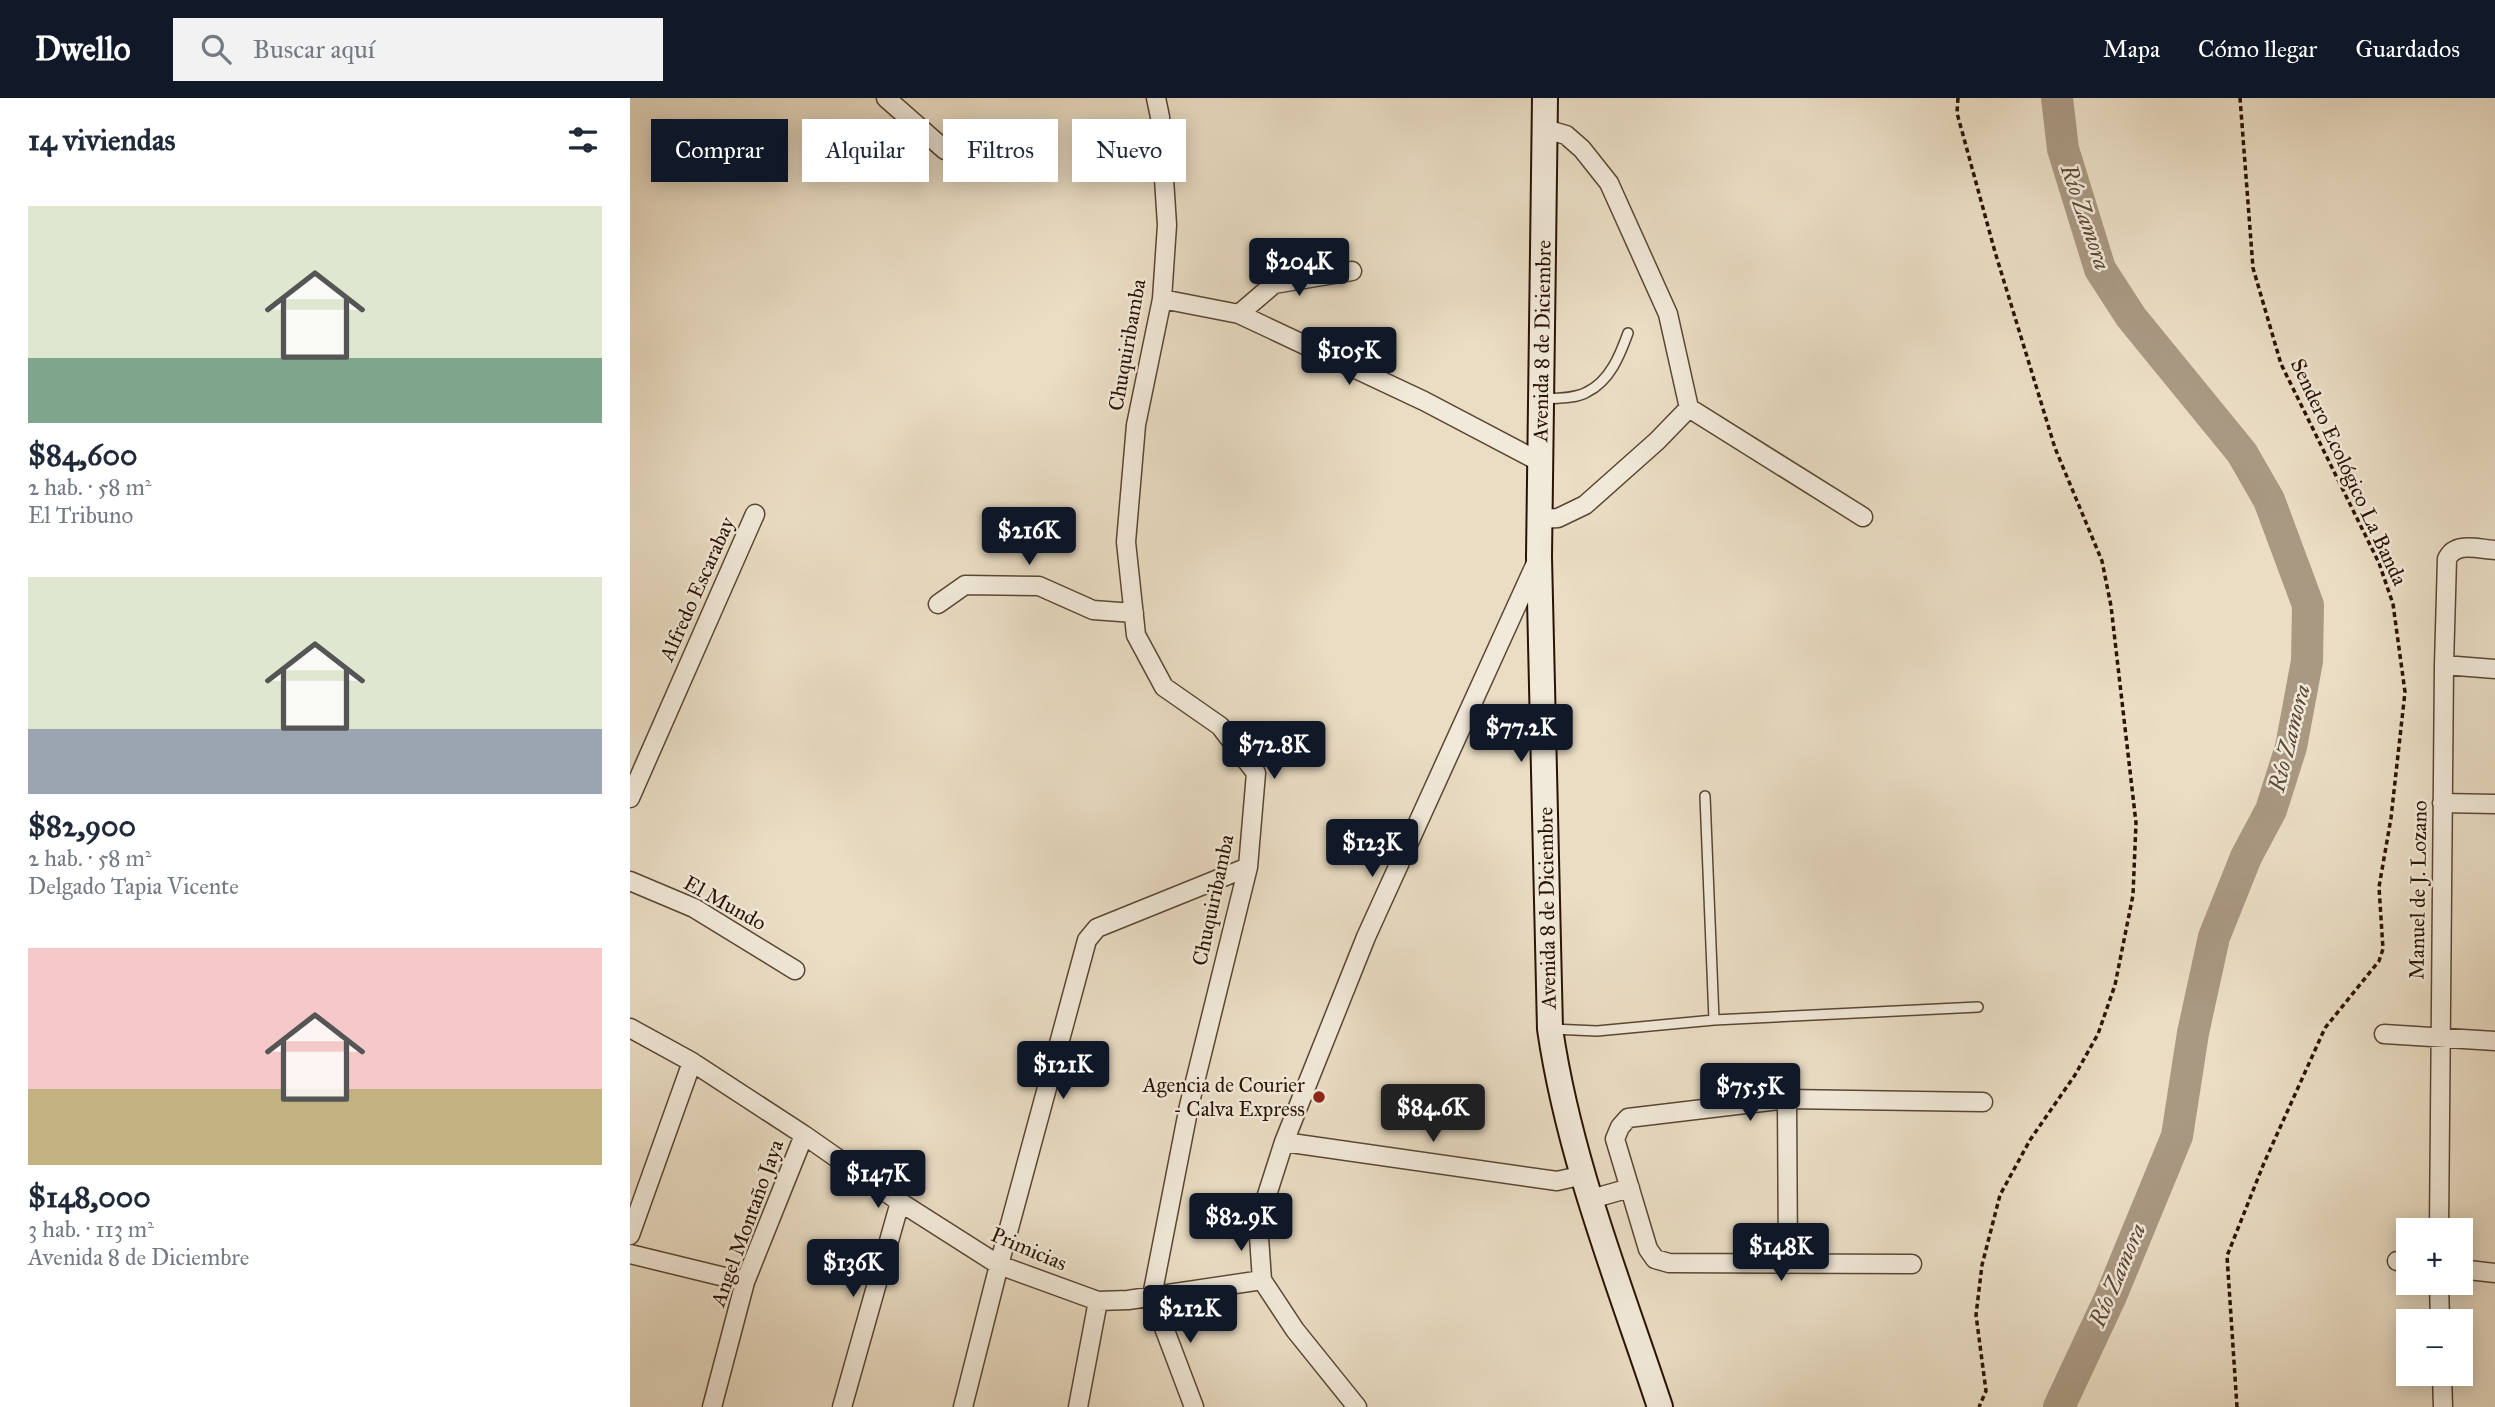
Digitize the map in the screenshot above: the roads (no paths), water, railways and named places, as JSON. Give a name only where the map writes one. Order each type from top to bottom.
[{"type":"main road","name":"Avenida 8 de Diciembre","points":[[1545,98],[1539,557],[1550,1029],[1556,1073],[1584,1175],[1660,1407]]},
{"type":"street","points":[[886,98],[943,148]]},
{"type":"street","name":"Chuquiribamba","points":[[1152,1296],[1189,1106],[1248,867],[1256,773],[1220,726],[1164,687],[1136,635],[1126,542],[1136,425],[1162,299],[1167,225],[1160,117],[1156,98]]},
{"type":"street","points":[[1545,129],[1566,135],[1582,149],[1609,183],[1668,314],[1689,408],[1863,517]]},
{"type":"street","points":[[1239,314],[1274,284],[1352,271]]},
{"type":"street","points":[[1162,299],[1239,314],[1423,401],[1540,462]]},
{"type":"street","points":[[1541,519],[1558,518],[1585,505],[1657,441],[1689,408]]},
{"type":"street","name":"Alfredo Escarabay","points":[[630,798],[755,514]]},
{"type":"street","name":"Manuel de J. Lozano","points":[[2439,1218],[2447,559],[2450,552],[2458,547],[2495,550]]},
{"type":"street","points":[[1357,1407],[1295,1330],[1262,1280],[1258,1223],[1284,1142],[1366,937],[1539,557]]},
{"type":"street","points":[[938,604],[965,585],[1040,586],[1094,610],[1133,613]]},
{"type":"street","points":[[2444,665],[2495,668]]},
{"type":"street","points":[[2442,803],[2495,804]]},
{"type":"street","points":[[963,1407],[1087,940],[1097,928],[1248,867]]},
{"type":"street","name":"El Mundo","points":[[630,881],[694,908],[795,970]]},
{"type":"street","name":"Primicias","points":[[630,1028],[692,1062],[999,1265],[1098,1301],[1262,1280]]},
{"type":"street","points":[[2384,1034],[2495,1041]]},
{"type":"street","points":[[630,1235],[692,1062]]},
{"type":"street","points":[[1787,1099],[1788,1264]]},
{"type":"street","points":[[1912,1264],[1669,1263],[1655,1259],[1648,1249],[1615,1139],[1620,1127],[1628,1118],[1787,1099],[1983,1102]]},
{"type":"street","name":"Angel Montaño Jaya","points":[[712,1407],[745,1282],[804,1135]]},
{"type":"street","points":[[1284,1142],[1558,1181],[1584,1175]]},
{"type":"street","points":[[1591,1199],[1630,1188]]},
{"type":"street","points":[[842,1407],[900,1202]]},
{"type":"street","points":[[630,1254],[745,1282]]},
{"type":"street","points":[[2473,1270],[2495,1273]]},
{"type":"street","points":[[1152,1296],[1194,1407]]},
{"type":"street","points":[[1078,1407],[1098,1301]]},
{"type":"street","points":[[2442,1386],[2443,1407]]},
{"type":"lane","points":[[1541,399],[1563,398],[1587,392],[1608,375],[1628,333]]},
{"type":"lane","points":[[1705,796],[1714,1020]]},
{"type":"lane","points":[[1550,1029],[1597,1031],[1714,1020],[1978,1007]]},
{"type":"waterway","name":"Río Zamora","points":[[2057,98],[2063,149],[2100,269],[2131,317],[2242,453],[2269,500],[2308,605],[2307,661],[2291,747],[2271,810],[2246,857],[2214,937],[2193,1033],[2177,1136],[2111,1296],[2059,1407]]},
{"type":"place","name":"Agencia de Courier - Calva Express","points":[[1319,1097]]}]
